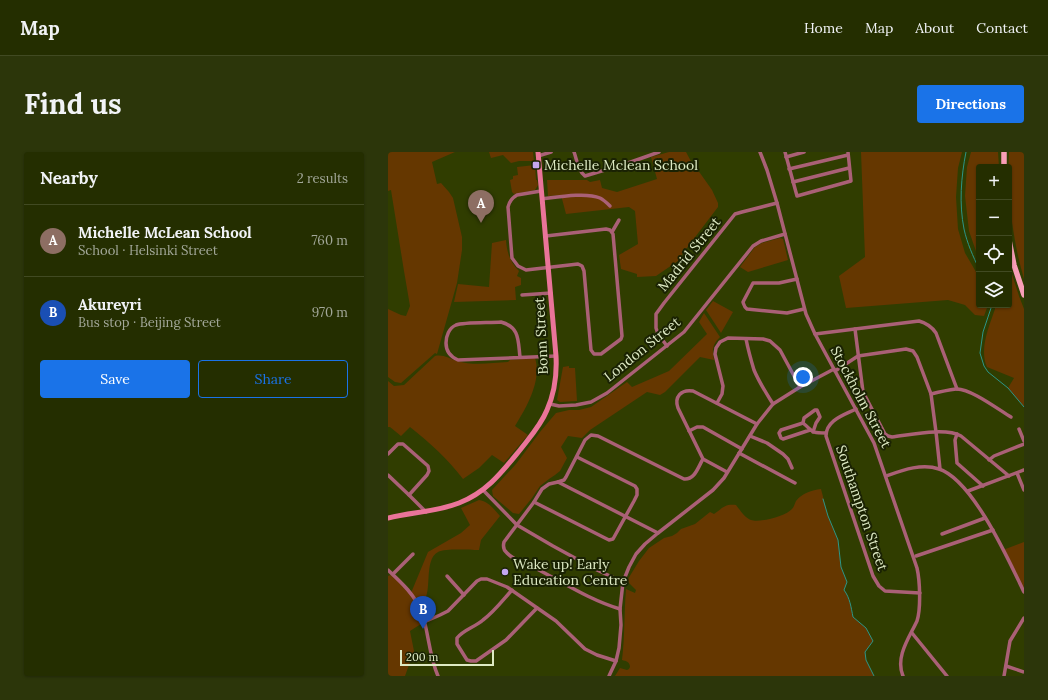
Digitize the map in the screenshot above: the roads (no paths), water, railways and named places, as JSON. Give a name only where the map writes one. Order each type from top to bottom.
[{"type":"main road","points":[[1004,152],[1004,164]]},
{"type":"main road","points":[[1012,255],[1024,295]]},
{"type":"street","points":[[538,154],[551,152]]},
{"type":"street","points":[[574,152],[580,170],[585,176],[659,152]]},
{"type":"street","name":"Stockholm Street","points":[[760,152],[767,170],[804,309],[815,334],[874,443],[918,568],[920,580],[919,616],[912,633],[906,642],[902,654],[900,665],[904,676]]},
{"type":"street","points":[[785,152],[789,169],[797,196],[851,181],[848,153],[789,169]]},
{"type":"street","points":[[786,157],[804,152]]},
{"type":"street","name":"Bonn Street","points":[[388,518],[447,508],[458,504],[483,490],[497,478],[526,443],[538,426],[550,404],[555,382],[556,356],[538,154]]},
{"type":"street","points":[[793,182],[849,168]]},
{"type":"street","points":[[541,191],[517,195],[511,200],[508,208],[512,258],[522,269],[526,270],[578,264],[582,266],[591,350],[594,354],[601,354],[621,339],[622,336],[612,232],[620,220]]},
{"type":"street","points":[[542,199],[587,195],[599,197],[610,206]]},
{"type":"street","name":"Madrid Street","points":[[667,346],[656,330],[656,314],[661,307],[734,216],[742,212],[776,204]]},
{"type":"street","points":[[546,236],[604,229],[608,229],[612,232]]},
{"type":"street","name":"London Street","points":[[550,404],[571,406],[595,400],[607,393],[686,330],[751,248],[761,241],[784,234]]},
{"type":"street","points":[[797,279],[779,283],[753,283],[743,302],[747,309],[787,313],[804,309]]},
{"type":"street","points":[[522,295],[551,293]]},
{"type":"street","points":[[815,334],[919,321],[926,324],[936,333],[957,389]]},
{"type":"street","points":[[520,357],[517,334],[511,326],[505,323],[460,324],[453,328],[447,335],[447,350],[450,355],[458,360],[556,356]]},
{"type":"street","points":[[855,329],[863,392],[885,434],[892,437],[936,432],[957,434],[1009,476]]},
{"type":"street","points":[[717,403],[722,394],[723,386],[715,354],[718,344],[726,338],[767,339],[774,343],[782,354],[800,387]]},
{"type":"street","points":[[746,339],[754,370],[773,404]]},
{"type":"street","points":[[609,676],[616,661],[619,648],[620,608],[623,582],[636,554],[658,532],[713,490],[724,478],[757,424],[773,404],[800,387],[858,356],[906,349],[912,351],[917,357],[931,394],[940,469]]},
{"type":"street","points":[[931,394],[957,389],[965,390],[1011,417]]},
{"type":"street","points":[[727,472],[703,459],[676,404],[680,394],[692,390],[757,424]]},
{"type":"street","name":"Southampton Street","points":[[856,409],[831,422],[826,433],[873,576],[876,583],[882,589],[888,591],[920,593]]},
{"type":"street","points":[[817,410],[820,417],[811,431],[782,439],[780,432],[781,430],[803,423],[804,418],[817,410]]},
{"type":"street","points":[[803,423],[811,431],[816,433],[826,433]]},
{"type":"street","points":[[689,431],[698,427],[705,428],[742,449]]},
{"type":"street","points":[[1019,429],[1024,441]]},
{"type":"street","points":[[620,608],[599,601],[578,591],[508,554],[504,550],[503,544],[542,489],[551,483],[564,480],[586,438],[593,434],[684,480],[688,480],[692,477],[703,459]]},
{"type":"street","points":[[957,434],[955,440],[957,463],[983,486]]},
{"type":"street","points":[[750,436],[767,443],[783,454],[788,459],[792,468]]},
{"type":"street","points":[[388,454],[398,444],[402,444],[427,465],[429,471],[427,475],[409,495]]},
{"type":"street","points":[[990,460],[994,456],[1024,444]]},
{"type":"street","points":[[739,453],[794,483]]},
{"type":"street","points":[[534,502],[609,540],[615,537],[636,498],[638,491],[637,488],[577,457]]},
{"type":"street","points":[[886,476],[916,467],[940,469],[949,474],[968,492],[977,504],[993,530],[1024,592]]},
{"type":"street","points":[[968,492],[1024,470]]},
{"type":"street","points":[[1017,473],[1024,490]]},
{"type":"street","points":[[388,475],[426,512]]},
{"type":"street","points":[[558,482],[625,517],[658,532]]},
{"type":"street","points":[[483,490],[517,526],[597,570],[623,582]]},
{"type":"street","points":[[942,534],[985,518]]},
{"type":"street","points":[[916,556],[993,530]]},
{"type":"street","points":[[393,574],[413,554]]},
{"type":"street","points":[[388,570],[404,585],[415,600],[422,614],[431,657],[438,676]]},
{"type":"street","points":[[447,576],[464,595]]},
{"type":"street","points":[[424,622],[448,610],[481,579],[492,580],[512,590],[559,624],[585,649],[597,655],[616,661]]},
{"type":"street","points":[[512,590],[487,617],[456,638],[457,644],[467,660],[476,661],[506,640],[537,608]]},
{"type":"street","points":[[1004,676],[1010,640],[1024,618]]},
{"type":"street","points":[[912,633],[947,676]]},
{"type":"street","points":[[1006,666],[1024,672]]},
{"type":"waterway","points":[[966,152],[961,190],[962,220],[976,263]]},
{"type":"waterway","points":[[991,308],[983,332],[980,353],[984,366],[988,372],[1008,388],[1024,407]]},
{"type":"waterway","points":[[823,499],[838,540],[841,567],[847,582],[844,590],[849,599],[853,617],[866,628],[873,641],[865,652],[866,660],[874,676]]},
{"type":"place","name":"Michelle Mclean School","points":[[536,165]]},
{"type":"place","name":"Michelle McLean School","points":[[481,223]]},
{"type":"place","name":"Wake up! Early Education Centre","points":[[505,572]]},
{"type":"place","name":"Akureyri","points":[[423,629]]}]
